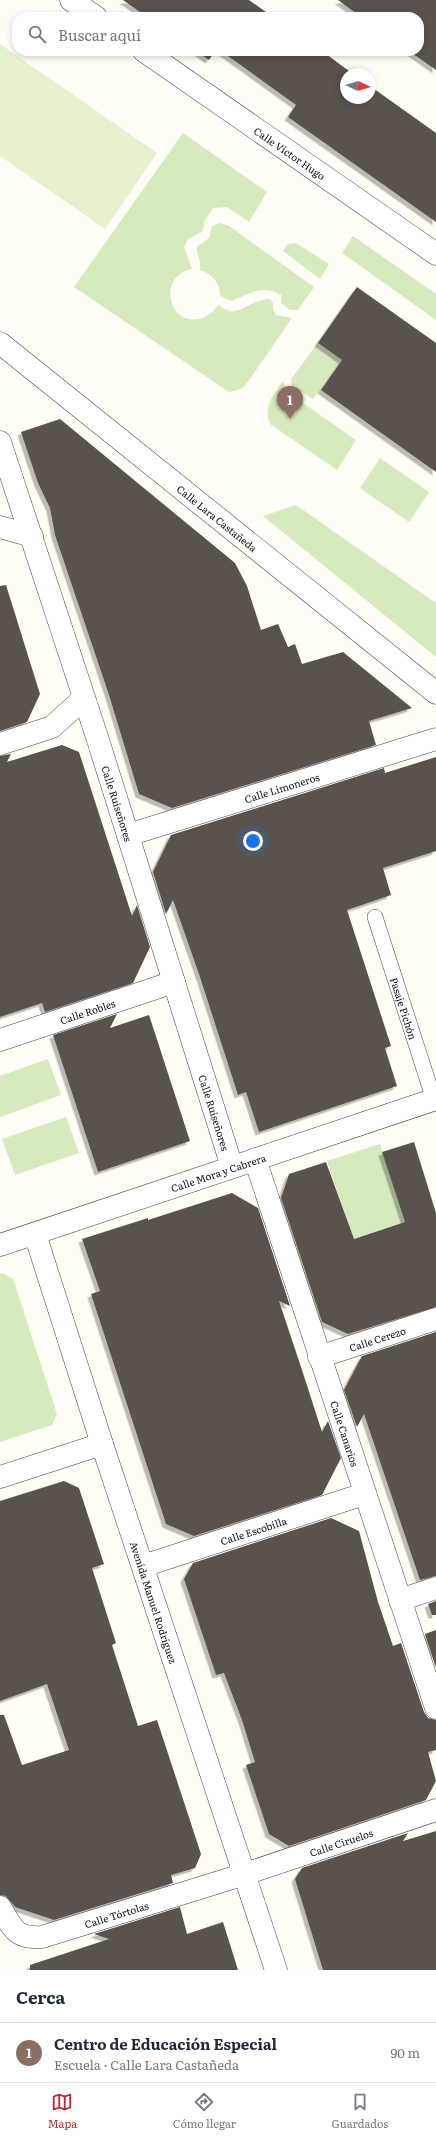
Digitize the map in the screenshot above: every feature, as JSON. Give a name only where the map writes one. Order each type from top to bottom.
[{"type":"street","points":[[71,0],[89,12]]},
{"type":"street","name":"Calle Víctor Hugo","points":[[151,56],[436,254]]},
{"type":"street","name":"Calle Lara Castañeda","points":[[0,342],[436,693]]},
{"type":"street","name":"Calle Ruiseñores","points":[[0,442],[32,536],[128,835],[232,1167]]},
{"type":"street","points":[[0,527],[32,536]]},
{"type":"street","points":[[0,744],[52,727],[84,698]]},
{"type":"street","name":"Calle Limoneros","points":[[128,835],[436,739]]},
{"type":"street","name":"Calle Robles","points":[[0,1040],[174,982]]},
{"type":"street","name":"Calle Mora y Cabrera","points":[[0,1245],[435,1100]]},
{"type":"street","name":"Calle Canarios","points":[[255,1159],[364,1494],[436,1708]]},
{"type":"street","name":"Avenida Manuel Rodríguez","points":[[35,1234],[102,1444],[276,1970]]},
{"type":"street","name":"Calle Cerezo","points":[[319,1357],[436,1319]]},
{"type":"street","points":[[0,1477],[102,1444]]},
{"type":"street","name":"Calle Escobilla","points":[[143,1566],[364,1494]]},
{"type":"street","points":[[400,1600],[436,1588]]},
{"type":"street","name":"Calle Ciruelos","points":[[245,1874],[436,1810]]},
{"type":"street","name":"Calle Tórtolas","points":[[0,1907],[14,1930],[27,1938],[42,1937],[245,1874]]},
{"type":"lane","name":"Pasaje Pichón","points":[[375,917],[435,1100]]},
{"type":"green space","points":[[0,44],[12,52],[12,56],[17,56],[157,153],[105,229],[0,156]]},
{"type":"green space","points":[[183,133],[267,192],[249,222],[227,207],[213,208],[205,220],[203,231],[188,239],[184,247],[192,269],[180,274],[173,282],[170,291],[171,301],[175,309],[182,316],[191,319],[202,318],[213,312],[218,305],[228,311],[234,311],[264,299],[270,299],[273,303],[273,309],[276,315],[292,318],[245,386],[238,390],[229,392],[74,287]]},
{"type":"green space","points":[[220,223],[229,226],[314,287],[298,310],[290,310],[281,303],[281,295],[268,290],[256,291],[231,301],[220,296],[219,287],[215,280],[200,270],[197,247],[209,238],[212,226]]},
{"type":"green space","points":[[353,236],[436,294],[436,320],[342,253]]},
{"type":"green space","points":[[296,243],[329,264],[320,279],[283,251],[288,244]]},
{"type":"green space","points":[[318,343],[342,360],[313,399],[292,386],[291,379]]},
{"type":"green space","points":[[283,381],[287,392],[356,440],[337,470],[270,424],[268,418],[268,407],[270,401]]},
{"type":"green space","points":[[380,458],[429,492],[409,522],[360,488]]},
{"type":"green space","points":[[296,505],[436,603],[436,657],[263,516]]},
{"type":"green space","points":[[48,1059],[61,1095],[0,1117],[0,1076]]},
{"type":"green space","points":[[66,1117],[79,1153],[15,1175],[2,1139]]},
{"type":"green space","points":[[380,1144],[405,1222],[353,1239],[327,1161]]},
{"type":"green space","points":[[2,1273],[13,1279],[57,1414],[52,1425],[0,1442],[0,1274]]},
{"type":"building","points":[[123,0],[249,0],[266,12],[140,12]]},
{"type":"building","points":[[338,0],[436,0],[436,70],[416,56],[424,56],[424,12],[354,12]]},
{"type":"building","points":[[203,56],[212,56],[209,60]]},
{"type":"building","points":[[228,56],[329,56],[345,68],[340,68],[340,104],[376,104],[376,90],[436,133],[436,222],[288,117],[296,105]]},
{"type":"building","points":[[357,287],[436,343],[436,472],[321,390],[342,360],[318,343]]},
{"type":"building","points":[[60,419],[235,563],[247,586],[261,630],[278,624],[288,647],[295,644],[302,664],[343,652],[412,708],[369,721],[376,745],[172,808],[139,794],[109,695],[55,535],[50,508],[38,483],[21,432]]},
{"type":"building","points":[[6,585],[40,694],[27,722],[0,731],[0,586]]},
{"type":"building","points":[[62,745],[79,752],[132,916],[137,905],[150,947],[133,983],[45,1012],[42,1003],[0,1017],[0,756],[11,754],[7,762]]},
{"type":"building","points":[[436,757],[436,851],[383,868],[391,895],[347,910],[391,1046],[385,1048],[397,1086],[259,1132],[246,1092],[238,1095],[200,977],[173,900],[166,914],[153,872],[171,835],[384,768],[385,773]]},
{"type":"building","points":[[117,1014],[110,1028],[149,1015],[190,1141],[98,1172],[53,1035]]},
{"type":"building","points":[[414,1142],[436,1213],[436,1307],[348,1334],[322,1322],[281,1198],[289,1174],[326,1162],[354,1239],[405,1222],[382,1152]]},
{"type":"building","points":[[232,1193],[258,1208],[290,1306],[279,1301],[322,1432],[328,1421],[341,1458],[322,1495],[194,1536],[166,1524],[91,1294],[100,1291],[82,1239]]},
{"type":"building","points":[[436,1332],[436,1576],[420,1580],[364,1414],[357,1427],[344,1390],[362,1356]]},
{"type":"building","points":[[64,1481],[79,1488],[104,1564],[92,1568],[116,1643],[112,1645],[138,1726],[157,1720],[201,1854],[195,1868],[171,1875],[173,1883],[54,1920],[15,1907],[6,1896],[0,1895],[0,1715],[4,1715],[22,1765],[69,1750],[47,1684],[0,1701],[0,1501]]},
{"type":"building","points":[[331,1518],[359,1531],[378,1602],[393,1646],[401,1643],[424,1712],[428,1718],[436,1720],[436,1750],[428,1752],[436,1781],[426,1800],[289,1846],[269,1834],[246,1765],[255,1762],[242,1720],[224,1673],[216,1675],[184,1579],[193,1563]]},
{"type":"building","points":[[436,1601],[436,1615],[432,1615],[428,1604]]},
{"type":"building","points":[[436,1630],[436,1668],[425,1634]]},
{"type":"building","points":[[436,1831],[436,1970],[323,1970],[295,1879],[302,1868],[408,1833],[403,1841]]},
{"type":"building","points":[[180,1907],[187,1934],[223,1922],[238,1970],[30,1970],[30,1965],[109,1939],[94,1934]]},
{"type":"place","name":"Centro de Educación Especial","points":[[290,419]]}]
